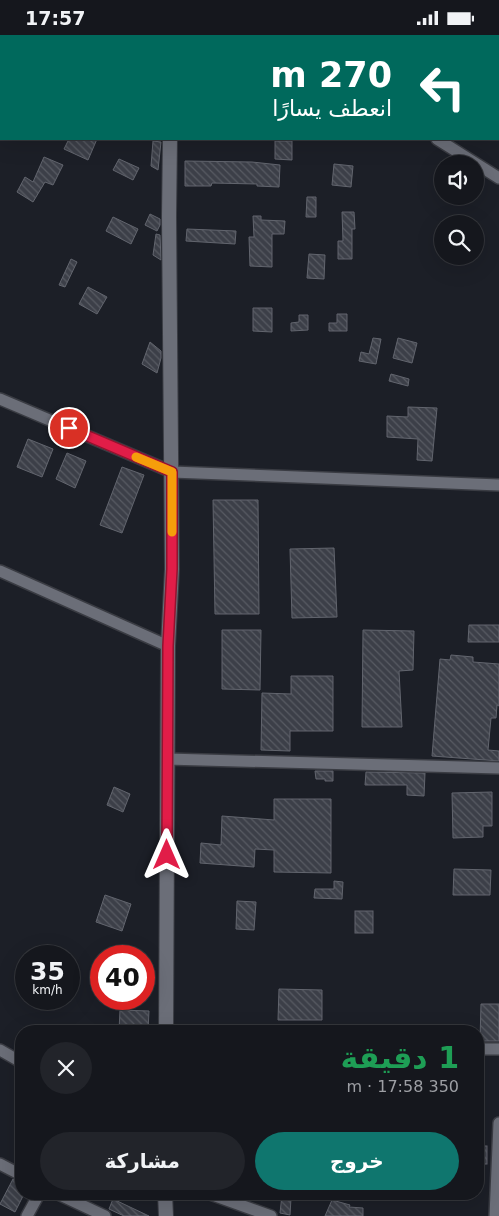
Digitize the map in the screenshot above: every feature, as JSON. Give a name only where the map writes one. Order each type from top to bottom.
[{"type":"street","points":[[166,1025],[168,646],[172,569],[170,140]]},
{"type":"street","points":[[439,140],[499,178]]},
{"type":"street","points":[[0,399],[172,472],[499,485]]},
{"type":"street","points":[[0,571],[168,646]]},
{"type":"street","points":[[167,759],[499,768]]},
{"type":"street","points":[[484,1049],[499,1049]]},
{"type":"street","points":[[0,1050],[15,1059]]},
{"type":"street","points":[[495,1216],[499,1123]]},
{"type":"street","points":[[0,1164],[15,1172]]},
{"type":"street","points":[[26,1216],[35,1200]]},
{"type":"street","points":[[71,1200],[105,1216]]},
{"type":"street","points":[[166,1200],[166,1216]]},
{"type":"street","points":[[227,1200],[271,1216]]},
{"type":"building","points":[[68,140],[97,140],[88,160],[64,149]]},
{"type":"building","points":[[153,141],[161,142],[158,170],[151,166]]},
{"type":"building","points":[[275,141],[292,141],[292,160],[275,159]]},
{"type":"building","points":[[44,157],[63,165],[53,185],[45,182],[33,202],[17,192],[25,177],[33,182]]},
{"type":"building","points":[[119,159],[139,168],[133,180],[113,170]]},
{"type":"building","points":[[185,161],[252,162],[280,165],[279,187],[257,186],[257,184],[212,183],[211,186],[185,186]]},
{"type":"building","points":[[334,164],[353,166],[351,187],[332,185]]},
{"type":"building","points":[[307,197],[316,197],[316,217],[306,217]]},
{"type":"building","points":[[342,212],[354,212],[355,229],[352,229],[352,259],[338,259],[338,241],[343,241]]},
{"type":"building","points":[[150,214],[160,219],[157,231],[145,225]]},
{"type":"building","points":[[253,216],[261,216],[261,220],[285,221],[284,234],[272,234],[272,267],[250,266],[249,237],[254,237]]},
{"type":"building","points":[[113,217],[138,229],[131,244],[106,231]]},
{"type":"building","points":[[187,229],[236,231],[235,244],[186,241]]},
{"type":"building","points":[[156,234],[160,235],[161,260],[153,255]]},
{"type":"building","points":[[309,254],[325,255],[324,279],[307,278]]},
{"type":"building","points":[[71,259],[77,262],[65,287],[59,285]]},
{"type":"building","points":[[88,287],[107,297],[97,314],[79,304]]},
{"type":"building","points":[[253,308],[272,308],[272,332],[253,331]]},
{"type":"building","points":[[337,314],[347,314],[347,331],[329,331],[329,323],[337,323]]},
{"type":"building","points":[[299,315],[308,315],[308,330],[291,331],[291,323],[299,322]]},
{"type":"building","points":[[373,338],[381,339],[376,364],[359,361],[361,352],[369,354]]},
{"type":"building","points":[[398,338],[417,343],[412,363],[393,358]]},
{"type":"building","points":[[150,342],[161,351],[157,373],[142,364]]},
{"type":"building","points":[[391,374],[409,379],[408,386],[389,381]]},
{"type":"building","points":[[408,407],[437,408],[432,461],[417,460],[418,439],[387,437],[387,416],[408,417]]},
{"type":"building","points":[[28,439],[53,449],[42,477],[17,467]]},
{"type":"building","points":[[67,453],[86,461],[75,488],[56,479]]},
{"type":"building","points":[[122,467],[144,475],[122,533],[100,525]]},
{"type":"building","points":[[213,500],[258,500],[259,614],[215,614]]},
{"type":"building","points":[[334,548],[337,617],[292,618],[290,549]]},
{"type":"building","points":[[469,625],[499,625],[499,642],[468,642]]},
{"type":"building","points":[[222,630],[261,630],[260,690],[222,689]]},
{"type":"building","points":[[363,630],[414,631],[413,670],[399,671],[402,727],[362,727]]},
{"type":"building","points":[[451,655],[473,657],[473,662],[499,664],[499,706],[497,705],[496,718],[491,718],[488,750],[499,751],[499,761],[432,756],[440,659],[450,660]]},
{"type":"building","points":[[291,676],[333,676],[333,731],[290,731],[290,751],[261,750],[262,693],[291,694]]},
{"type":"building","points":[[315,771],[333,771],[333,781],[316,779]]},
{"type":"building","points":[[366,772],[425,773],[424,796],[407,795],[407,785],[365,785]]},
{"type":"building","points":[[114,787],[130,794],[123,812],[107,805]]},
{"type":"building","points":[[492,792],[492,826],[483,826],[483,837],[453,838],[452,793]]},
{"type":"building","points":[[274,799],[331,799],[331,873],[274,872],[274,850],[255,849],[254,867],[200,863],[201,843],[221,845],[222,816],[274,820]]},
{"type":"building","points":[[454,869],[491,870],[490,895],[453,895]]},
{"type":"building","points":[[334,881],[343,882],[342,899],[314,898],[315,889],[334,889]]},
{"type":"building","points":[[105,895],[131,904],[122,931],[96,922]]},
{"type":"building","points":[[237,901],[256,902],[254,930],[236,929]]},
{"type":"building","points":[[355,911],[373,911],[373,933],[355,933]]},
{"type":"building","points":[[279,989],[322,990],[322,1020],[278,1020]]},
{"type":"building","points":[[481,1004],[499,1004],[499,1041],[484,1041],[484,1025],[480,1025]]},
{"type":"building","points":[[120,1010],[149,1011],[148,1025],[119,1025]]},
{"type":"building","points":[[484,1146],[487,1146],[487,1164],[484,1164]]},
{"type":"building","points":[[13,1179],[15,1180],[15,1200],[21,1200],[15,1212],[0,1204]]},
{"type":"building","points":[[113,1200],[115,1200],[149,1216],[124,1216],[109,1209]]},
{"type":"building","points":[[281,1200],[291,1200],[290,1215],[280,1213]]},
{"type":"building","points":[[332,1200],[350,1205],[349,1207],[363,1208],[363,1216],[325,1216]]},
{"type":"slow traffic","points":[[136,457],[172,472],[172,532]]},
{"type":"route","points":[[69,428],[172,472],[172,569],[168,646],[167,855]]}]
